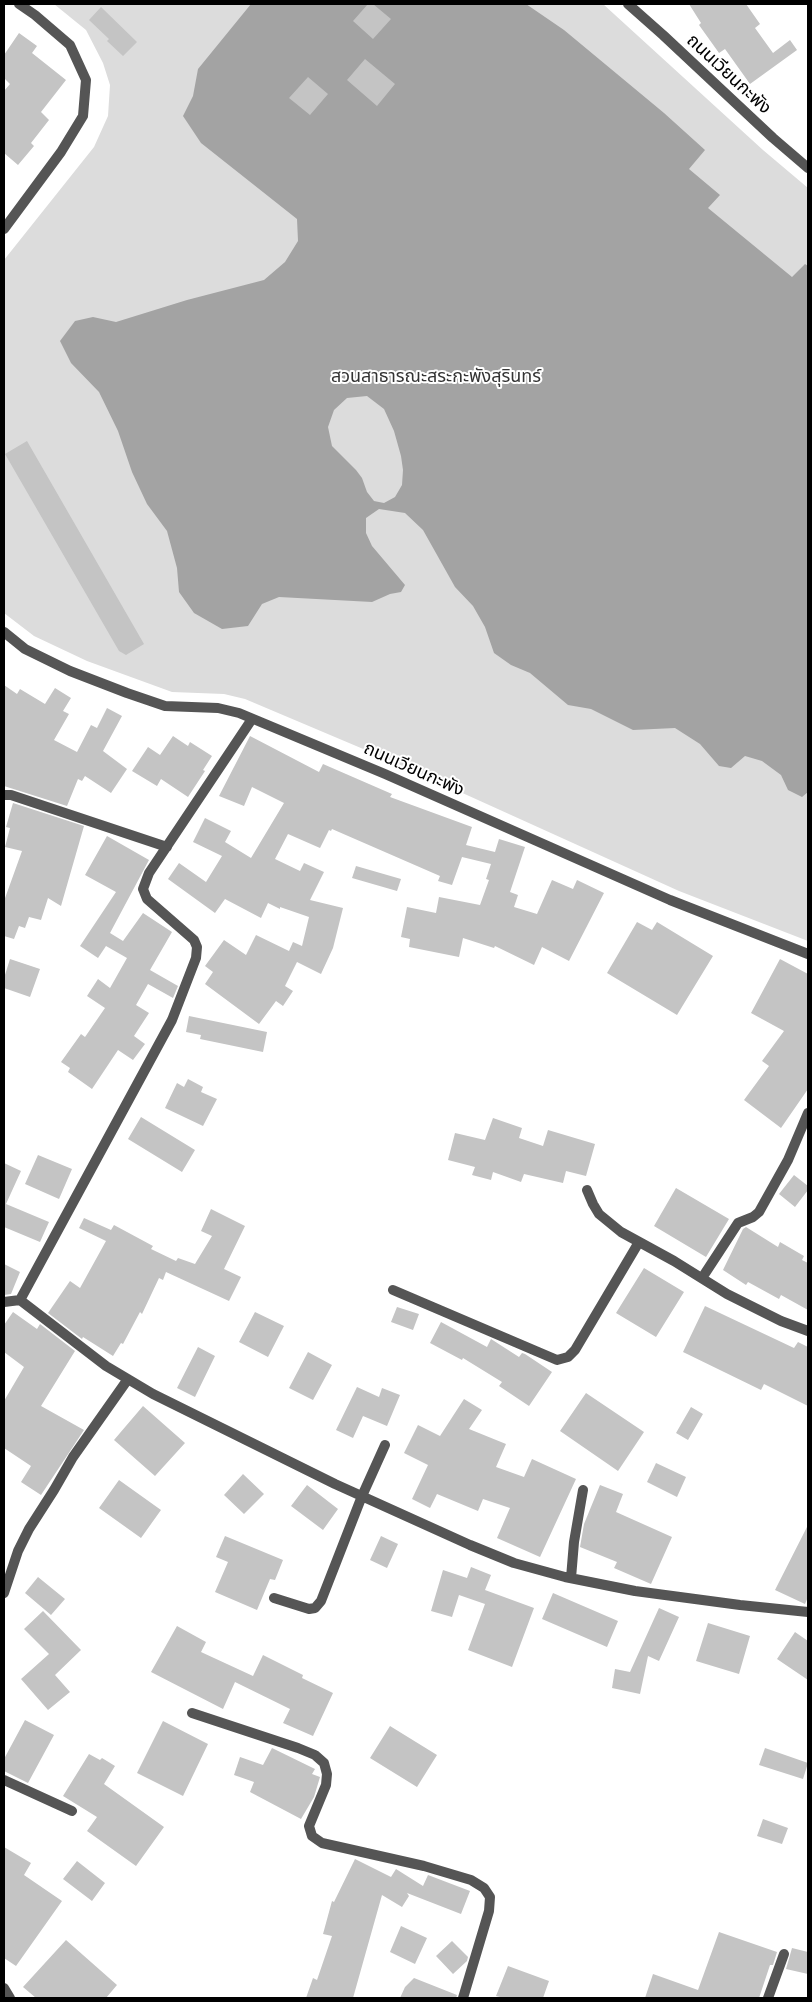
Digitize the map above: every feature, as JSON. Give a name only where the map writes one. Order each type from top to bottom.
[{"type":"street","points":[[4,229],[61,152],[83,116],[86,80],[70,45],[19,4]]},
{"type":"street","name":"ถนนเวียนกะพัง","points":[[628,4],[808,168]]},
{"type":"street","name":"ถนนเวียนกะพัง","points":[[4,632],[26,649],[70,671],[165,706],[218,708],[252,719],[385,774],[670,900],[808,954]]},
{"type":"street","points":[[20,1300],[172,1020],[196,958],[197,947],[194,940],[147,899],[143,889],[149,873],[252,719]]},
{"type":"street","points":[[4,795],[11,795],[167,847]]},
{"type":"street","points":[[702,1278],[738,1224],[753,1217],[758,1212],[788,1160],[808,1113]]},
{"type":"street","points":[[587,1190],[599,1214],[621,1232],[702,1278],[726,1294],[781,1321],[808,1331]]},
{"type":"street","points":[[393,1290],[557,1360],[568,1357],[574,1350],[639,1242]]},
{"type":"street","points":[[4,1302],[20,1300],[74,1343],[152,1394],[362,1496],[514,1563],[571,1578],[645,1593],[740,1606],[808,1611]]},
{"type":"street","points":[[4,1592],[18,1551],[29,1528],[73,1457],[128,1379]]},
{"type":"street","points":[[274,1598],[309,1609],[315,1608],[320,1601],[384,1445]]},
{"type":"street","points":[[571,1578],[574,1542],[583,1490]]},
{"type":"street","points":[[192,1714],[298,1748],[315,1755],[324,1763],[328,1774],[326,1785],[309,1826],[312,1836],[322,1843],[424,1866],[471,1880],[484,1888],[490,1897],[489,1911],[463,1998]]},
{"type":"street","points":[[4,1780],[72,1811]]},
{"type":"street","points":[[768,1998],[784,1954]]},
{"type":"street","points":[[4,1988],[10,1998]]},
{"type":"green space","name":"สวนสาธารณะสระกะพังสุรินทร์","points":[[54,4],[603,4],[763,150],[808,188],[808,941],[679,891],[394,762],[245,699],[224,694],[172,692],[87,661],[34,636],[4,613],[4,260],[94,147],[108,116],[110,85],[103,63],[86,30]]},
{"type":"shaded area","name":"สวนสาธารณะสระกะพังสุรินทร์","points":[[251,4],[526,4],[564,30],[664,113],[705,150],[689,169],[720,195],[708,208],[792,277],[805,264],[808,266],[808,792],[802,797],[788,790],[781,775],[762,761],[745,756],[731,768],[719,766],[700,744],[675,728],[633,730],[591,709],[568,705],[530,673],[511,665],[494,653],[485,627],[473,606],[455,587],[423,530],[405,513],[379,509],[366,518],[366,533],[372,546],[405,585],[401,592],[390,594],[372,602],[279,597],[262,604],[248,626],[222,629],[194,613],[179,592],[177,568],[167,531],[147,504],[132,472],[118,431],[99,392],[71,363],[60,341],[75,321],[93,317],[116,322],[187,300],[264,280],[285,262],[298,241],[297,219],[201,143],[183,116],[193,96],[198,69]],"holes":[[[367,396],[384,409],[394,431],[403,470],[402,485],[395,497],[384,503],[374,501],[367,492],[362,478],[356,470],[332,446],[328,427],[334,410],[347,398]]]},
{"type":"building","points":[[368,4],[373,4],[391,19],[373,39],[353,21]]},
{"type":"building","points":[[689,4],[746,4],[760,24],[755,28],[773,53],[790,40],[797,50],[750,84],[725,49],[719,53],[699,25],[701,23]]},
{"type":"building","points":[[101,7],[137,42],[123,56],[89,20]]},
{"type":"building","points":[[19,33],[37,46],[32,53],[66,80],[41,112],[49,120],[31,143],[34,146],[18,165],[4,153],[4,91],[10,84],[4,78],[4,55]]},
{"type":"building","points":[[365,59],[395,84],[377,106],[347,80]]},
{"type":"building","points":[[308,77],[328,94],[310,115],[289,98]]},
{"type":"building","points":[[27,441],[144,644],[126,655],[119,651],[5,454]]},
{"type":"building","points":[[4,685],[17,694],[20,689],[45,704],[55,688],[71,698],[63,711],[69,714],[54,740],[77,752],[91,725],[97,728],[107,708],[122,716],[103,751],[127,769],[111,793],[85,776],[82,781],[78,779],[67,806],[4,786]]},
{"type":"building","points":[[173,736],[188,746],[190,742],[212,756],[203,770],[205,771],[188,797],[161,779],[157,786],[132,771],[148,747],[160,755]]},
{"type":"building","points":[[250,736],[319,772],[323,764],[392,794],[390,797],[472,827],[466,845],[495,852],[499,839],[525,847],[510,892],[518,895],[514,907],[537,914],[552,880],[573,889],[577,880],[604,893],[569,961],[542,947],[534,965],[495,946],[494,948],[463,938],[459,957],[409,947],[410,939],[401,937],[407,907],[436,913],[439,897],[480,905],[489,880],[486,879],[491,864],[462,857],[452,885],[438,881],[440,876],[332,829],[331,831],[329,830],[320,848],[288,834],[275,859],[300,871],[304,863],[324,872],[310,900],[343,908],[333,948],[321,974],[297,962],[285,986],[293,991],[283,1006],[276,1001],[259,1024],[205,984],[213,972],[205,966],[224,940],[246,955],[256,935],[289,951],[293,942],[302,946],[309,917],[280,907],[280,909],[268,903],[261,918],[225,899],[215,913],[168,879],[179,863],[206,882],[222,856],[193,842],[205,818],[231,831],[225,842],[251,858],[284,803],[252,787],[244,806],[219,796]]},
{"type":"building","points":[[13,803],[84,826],[61,906],[48,898],[41,920],[29,917],[25,928],[19,926],[14,939],[4,936],[4,901],[22,851],[5,847],[10,828],[6,827]]},
{"type":"building","points":[[107,836],[149,860],[110,933],[123,941],[143,913],[172,932],[150,970],[178,986],[173,998],[148,984],[136,1005],[149,1013],[134,1036],[145,1044],[133,1060],[118,1050],[92,1089],[68,1072],[70,1068],[61,1062],[81,1034],[85,1037],[105,1008],[87,996],[98,979],[110,988],[127,958],[106,946],[98,958],[80,946],[116,892],[85,875]]},
{"type":"building","points":[[356,866],[401,879],[397,891],[352,878]]},
{"type":"building","points":[[637,922],[652,930],[657,922],[713,956],[677,1015],[607,973]]},
{"type":"building","points":[[10,959],[40,969],[30,997],[4,988],[4,978]]},
{"type":"building","points":[[780,959],[808,974],[808,1089],[781,1128],[744,1100],[769,1066],[762,1061],[784,1031],[751,1013]]},
{"type":"building","points":[[189,1016],[267,1032],[263,1052],[200,1039],[201,1035],[186,1032]]},
{"type":"building","points":[[188,1079],[203,1087],[201,1092],[217,1099],[203,1126],[165,1108],[177,1083],[184,1087]]},
{"type":"building","points":[[141,1117],[195,1150],[182,1172],[128,1139]]},
{"type":"building","points":[[493,1118],[522,1128],[519,1138],[543,1146],[548,1130],[595,1144],[586,1176],[566,1171],[563,1183],[524,1174],[521,1182],[493,1172],[491,1180],[472,1175],[475,1167],[448,1160],[455,1133],[485,1140]]},
{"type":"building","points":[[38,1155],[72,1169],[59,1199],[25,1184]]},
{"type":"building","points":[[4,1163],[21,1171],[6,1204],[49,1222],[40,1242],[4,1227]]},
{"type":"building","points":[[794,1175],[808,1186],[808,1190],[795,1207],[779,1194]]},
{"type":"building","points":[[676,1188],[729,1219],[706,1257],[654,1226]]},
{"type":"building","points":[[211,1209],[245,1226],[224,1269],[241,1277],[229,1301],[166,1272],[163,1280],[159,1278],[142,1314],[140,1312],[123,1344],[121,1343],[113,1356],[83,1337],[82,1339],[48,1313],[70,1281],[80,1288],[106,1241],[79,1228],[84,1218],[111,1230],[114,1225],[153,1246],[151,1249],[176,1261],[178,1258],[195,1264],[212,1236],[201,1231]]},
{"type":"building","points":[[746,1227],[778,1247],[780,1242],[804,1256],[802,1260],[808,1263],[808,1310],[781,1295],[779,1299],[748,1282],[746,1285],[723,1270],[743,1229]]},
{"type":"building","points":[[4,1264],[20,1272],[11,1294],[4,1295]]},
{"type":"building","points":[[644,1268],[684,1292],[656,1337],[616,1313]]},
{"type":"building","points":[[705,1306],[794,1348],[798,1342],[808,1347],[808,1406],[764,1384],[761,1390],[683,1352]]},
{"type":"building","points":[[397,1307],[419,1314],[413,1330],[391,1322]]},
{"type":"building","points":[[13,1312],[37,1329],[40,1324],[75,1351],[41,1406],[84,1430],[41,1495],[21,1482],[31,1466],[4,1448],[4,1401],[24,1367],[4,1352],[4,1325]]},
{"type":"building","points":[[255,1312],[284,1326],[268,1357],[239,1342]]},
{"type":"building","points":[[441,1322],[487,1347],[491,1339],[519,1357],[522,1353],[525,1354],[552,1372],[529,1406],[499,1386],[502,1382],[463,1358],[462,1360],[430,1343]]},
{"type":"building","points":[[198,1347],[215,1356],[195,1397],[177,1388]]},
{"type":"building","points":[[308,1352],[332,1365],[313,1400],[289,1388]]},
{"type":"building","points":[[357,1387],[379,1397],[382,1388],[400,1395],[387,1426],[363,1416],[353,1438],[336,1430]]},
{"type":"building","points":[[586,1393],[644,1432],[618,1471],[560,1431]]},
{"type":"building","points":[[464,1399],[482,1410],[469,1429],[506,1444],[496,1467],[524,1477],[532,1459],[576,1479],[540,1557],[497,1538],[510,1508],[483,1499],[478,1511],[437,1494],[430,1508],[412,1499],[428,1465],[404,1453],[418,1425],[440,1436]]},
{"type":"building","points":[[143,1406],[185,1443],[155,1476],[114,1440]]},
{"type":"building","points":[[691,1407],[703,1414],[688,1440],[676,1433]]},
{"type":"building","points":[[656,1463],[686,1477],[677,1497],[647,1482]]},
{"type":"building","points":[[243,1474],[264,1494],[244,1514],[224,1495]]},
{"type":"building","points":[[119,1480],[161,1510],[141,1538],[99,1508]]},
{"type":"building","points":[[307,1485],[338,1509],[323,1530],[291,1506]]},
{"type":"building","points":[[600,1485],[623,1494],[616,1512],[672,1537],[651,1584],[614,1568],[617,1562],[580,1547],[584,1524]]},
{"type":"building","points":[[808,1525],[808,1597],[805,1604],[775,1590]]},
{"type":"building","points":[[225,1536],[283,1560],[275,1580],[270,1579],[257,1610],[215,1592],[228,1562],[216,1557]]},
{"type":"building","points":[[381,1536],[398,1544],[387,1568],[370,1560]]},
{"type":"building","points":[[471,1567],[491,1575],[485,1590],[534,1608],[512,1667],[468,1650],[485,1604],[459,1595],[452,1617],[431,1611],[443,1570],[467,1578]]},
{"type":"building","points":[[38,1577],[65,1599],[51,1615],[25,1593]]},
{"type":"building","points":[[553,1593],[618,1621],[607,1647],[542,1619]]},
{"type":"building","points":[[659,1608],[679,1617],[659,1661],[648,1656],[640,1694],[612,1688],[615,1669],[630,1672]]},
{"type":"building","points":[[43,1611],[81,1650],[55,1675],[70,1692],[48,1710],[21,1679],[49,1654],[24,1629]]},
{"type":"building","points":[[708,1623],[750,1636],[739,1674],[696,1661]]},
{"type":"building","points":[[177,1626],[206,1642],[201,1652],[253,1676],[263,1655],[303,1675],[302,1678],[333,1693],[313,1736],[283,1723],[290,1709],[235,1682],[223,1709],[151,1672]]},
{"type":"building","points":[[795,1632],[808,1641],[808,1680],[777,1659]]},
{"type":"building","points":[[25,1720],[54,1735],[28,1783],[4,1771],[4,1759]]},
{"type":"building","points":[[163,1721],[208,1744],[183,1796],[137,1773]]},
{"type":"building","points":[[390,1726],[437,1755],[417,1787],[370,1758]]},
{"type":"building","points":[[272,1748],[315,1769],[312,1774],[320,1777],[314,1797],[301,1819],[250,1792],[254,1782],[234,1775],[240,1757],[263,1765]]},
{"type":"building","points":[[765,1748],[808,1763],[803,1779],[759,1765]]},
{"type":"building","points":[[89,1754],[100,1760],[102,1758],[115,1766],[104,1784],[164,1827],[136,1866],[87,1831],[97,1817],[63,1796]]},
{"type":"building","points":[[763,1819],[788,1828],[782,1844],[757,1836]]},
{"type":"building","points":[[4,1847],[31,1863],[24,1875],[62,1901],[16,1966],[4,1958]]},
{"type":"building","points":[[355,1859],[391,1877],[396,1869],[423,1886],[428,1875],[470,1891],[461,1914],[407,1893],[409,1896],[402,1907],[382,1895],[353,1998],[306,1998],[313,1978],[317,1980],[332,1936],[323,1934],[332,1901],[334,1902]]},
{"type":"building","points":[[77,1861],[105,1883],[92,1901],[63,1879]]},
{"type":"building","points":[[401,1926],[427,1938],[415,1964],[390,1952]]},
{"type":"building","points":[[719,1932],[777,1952],[773,1965],[770,1965],[759,1998],[645,1998],[653,1974],[698,1990]]},
{"type":"building","points":[[66,1940],[117,1985],[106,1998],[36,1998],[23,1987]]},
{"type":"building","points":[[452,1941],[468,1957],[467,1961],[453,1974],[436,1956]]},
{"type":"building","points":[[792,1948],[808,1952],[808,1974],[786,1969]]},
{"type":"building","points":[[508,1966],[549,1981],[543,1998],[504,1998],[496,1996]]},
{"type":"building","points":[[414,1978],[457,1995],[456,1998],[400,1998],[405,1987]]}]
